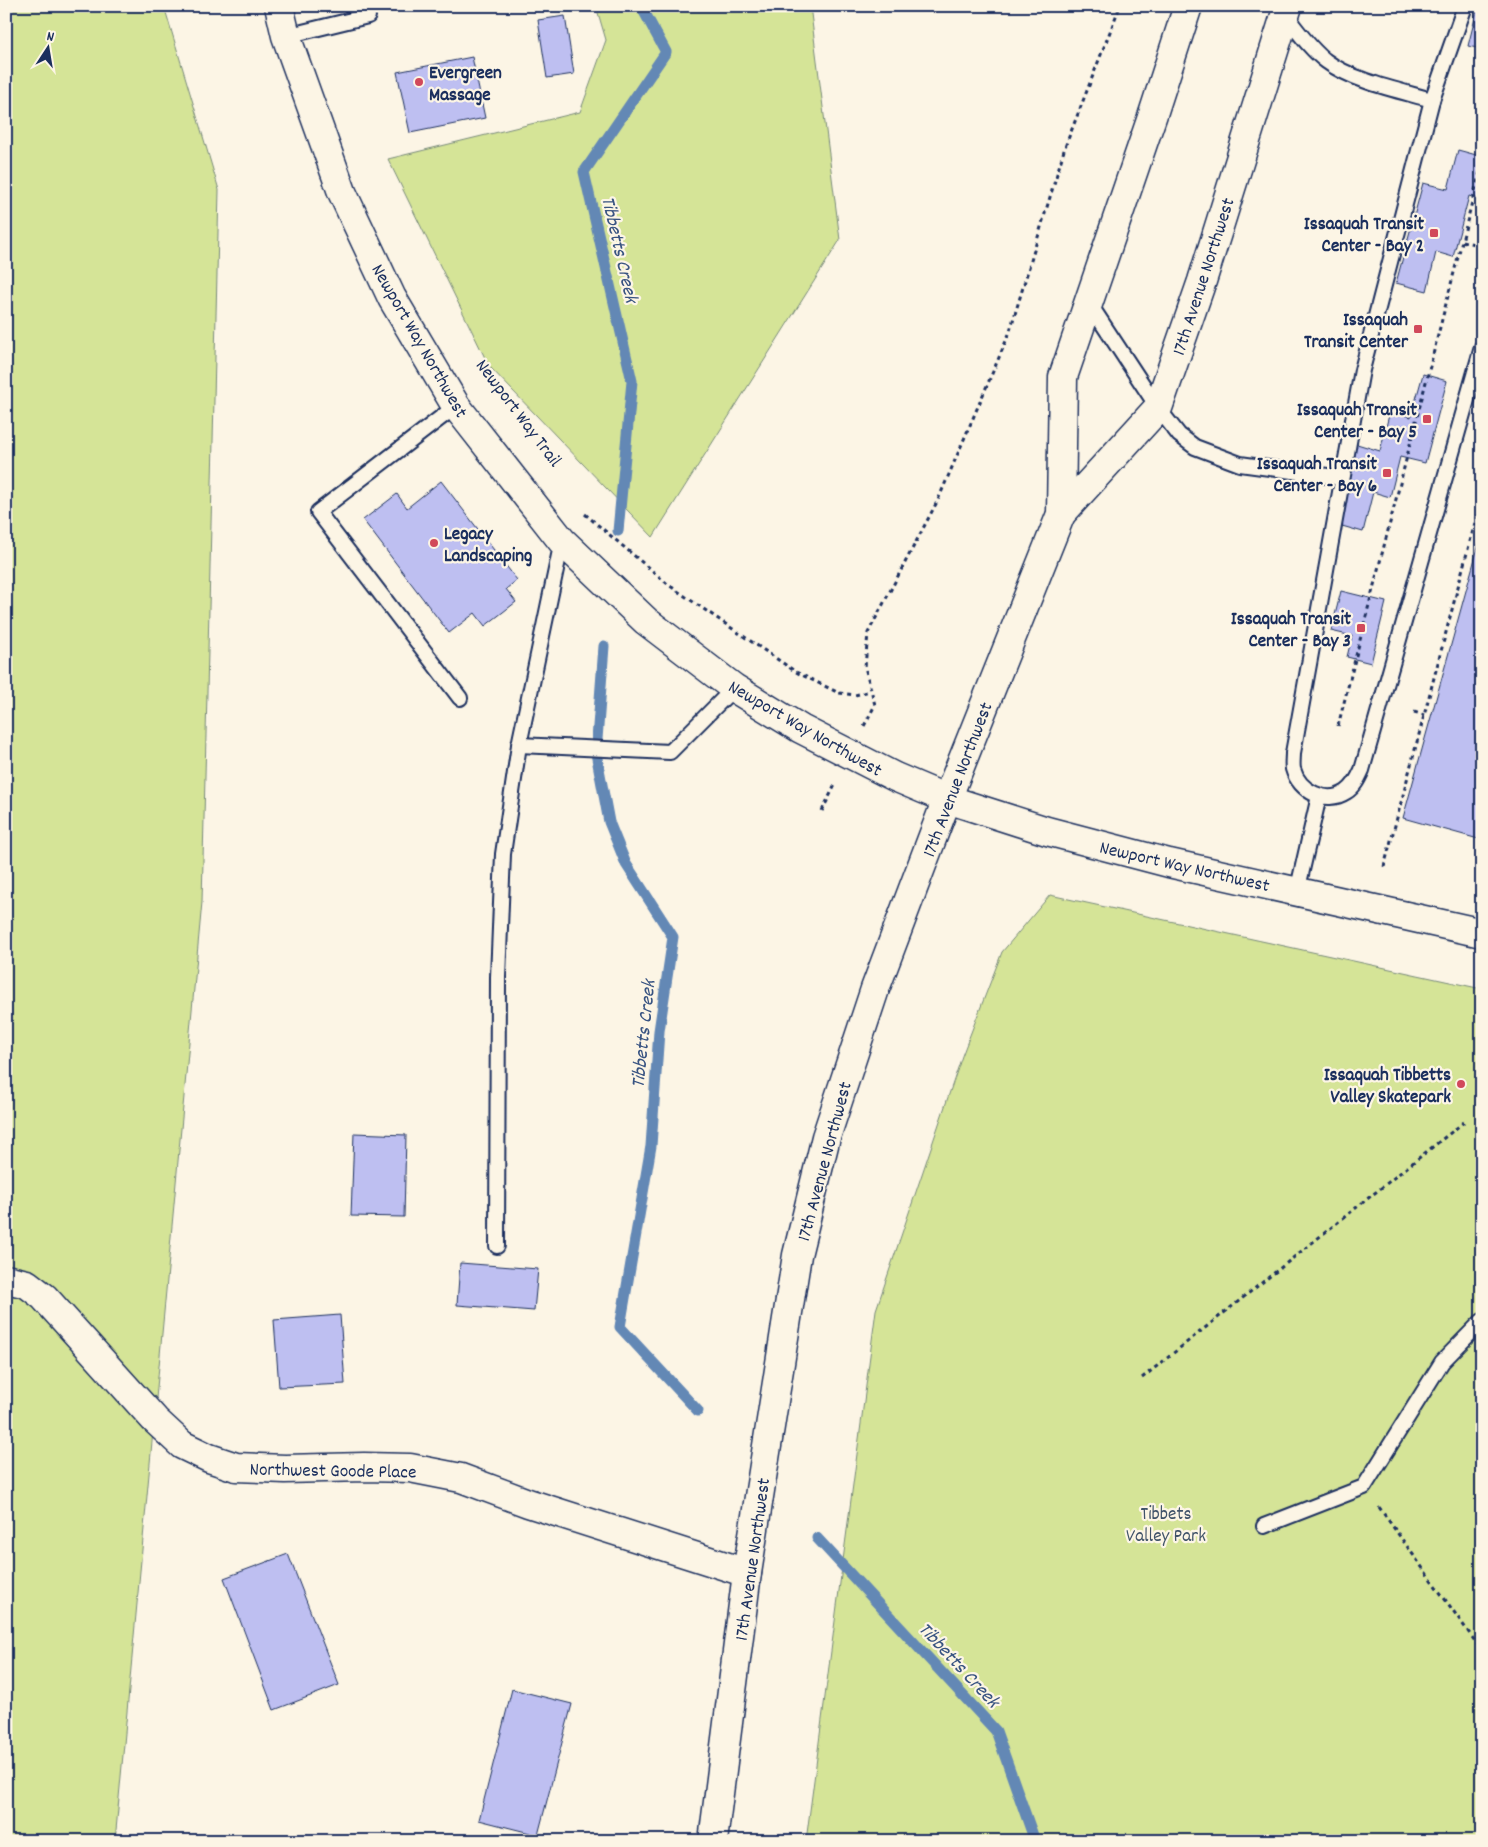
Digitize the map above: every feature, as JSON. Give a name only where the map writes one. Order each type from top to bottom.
[{"type":"street","name":"Newport Way Northwest","points":[[278,6],[286,36],[342,192],[392,298],[456,406],[562,541],[646,621],[734,688],[801,729],[895,778],[947,799],[1056,834],[1169,863],[1482,933]]},
{"type":"street","name":"17th Avenue Northwest","points":[[1061,514],[1063,377],[1188,6]]},
{"type":"street","name":"17th Avenue Northwest","points":[[712,1841],[747,1574],[797,1255],[826,1137],[875,989],[947,799],[1061,514],[1158,408],[1202,281],[1286,11]]},
{"type":"street","name":"Northwest Goode Place","points":[[6,1279],[27,1284],[44,1297],[155,1420],[182,1445],[208,1458],[236,1467],[285,1469],[410,1468],[461,1478],[528,1503],[747,1574]]},
{"type":"lane","points":[[1466,6],[1432,100],[1362,370],[1293,754],[1292,768],[1297,780],[1306,790],[1319,796],[1333,797],[1346,792],[1356,783],[1362,770],[1482,347]]},
{"type":"lane","points":[[1286,11],[1306,41],[1327,62],[1367,81],[1432,100]]},
{"type":"lane","points":[[286,36],[368,16]]},
{"type":"lane","points":[[1089,304],[1158,408],[1179,435],[1195,447],[1240,464],[1342,478]]},
{"type":"lane","points":[[456,406],[318,512],[460,698]]},
{"type":"lane","points":[[497,1246],[498,977],[503,854],[519,745],[562,541]]},
{"type":"lane","points":[[519,745],[670,752],[734,688]]},
{"type":"lane","points":[[1298,892],[1319,796]]},
{"type":"lane","points":[[1264,1526],[1364,1486],[1442,1362],[1482,1322]]},
{"type":"path","points":[[875,705],[865,667],[868,633],[938,500],[1009,334],[1065,147],[1120,6]]},
{"type":"path","points":[[1338,726],[1482,163]]},
{"type":"path","points":[[1462,241],[1482,246]]},
{"type":"path","points":[[1384,867],[1482,496]]},
{"type":"path","points":[[580,510],[670,586],[796,672],[839,693],[855,695],[870,691]]},
{"type":"path","points":[[1414,712],[1424,715]]},
{"type":"path","points":[[1142,1378],[1464,1122]]},
{"type":"path","points":[[1364,1486],[1482,1650]]},
{"type":"green space","points":[[6,6],[164,6],[219,190],[202,902],[115,1841],[6,1841]]},
{"type":"green space","points":[[596,6],[810,6],[840,240],[653,537],[489,366],[388,159],[580,112],[606,40]]},
{"type":"green space","name":"Tibbets Valley Park","points":[[1050,895],[1482,989],[1482,1841],[806,1841],[876,1310],[962,1056],[1002,952]]},
{"type":"building","points":[[1478,6],[1482,6],[1482,49],[1468,46]]},
{"type":"building","points":[[565,16],[574,74],[547,78],[538,20]]},
{"type":"building","points":[[472,57],[485,118],[410,133],[397,72]]},
{"type":"building","points":[[1458,150],[1480,156],[1482,150],[1482,200],[1469,196],[1453,257],[1436,252],[1427,291],[1396,283],[1423,183],[1448,189]]},
{"type":"building","points":[[1423,374],[1447,381],[1425,463],[1400,457],[1390,497],[1373,492],[1363,532],[1335,524],[1357,444],[1380,451],[1390,411],[1411,417]]},
{"type":"building","name":"Legacy Landscaping","points":[[441,481],[517,580],[506,589],[516,602],[485,626],[475,613],[449,633],[363,520],[397,494],[407,508]]},
{"type":"building","points":[[1482,533],[1482,840],[1403,818]]},
{"type":"building","points":[[1341,591],[1386,602],[1371,663],[1347,657],[1352,636],[1331,631]]},
{"type":"building","points":[[354,1133],[406,1135],[404,1217],[351,1216]]},
{"type":"building","points":[[460,1263],[538,1269],[534,1311],[457,1305]]},
{"type":"building","points":[[340,1315],[345,1384],[279,1387],[274,1320]]},
{"type":"building","points":[[288,1554],[339,1685],[274,1710],[224,1578]]},
{"type":"building","points":[[512,1689],[572,1704],[538,1835],[479,1820]]},
{"type":"waterway","name":"Tibbetts Creek","points":[[618,531],[632,381],[584,172],[666,52],[641,6]]},
{"type":"waterway","name":"Tibbetts Creek","points":[[604,646],[596,753],[609,822],[626,864],[673,937],[659,1031],[651,1146],[620,1327],[698,1411]]},
{"type":"waterway","name":"Tibbetts Creek","points":[[817,1538],[996,1731],[1035,1841]]},
{"type":"place","name":"Evergreen Massage","points":[[419,82]]},
{"type":"place","name":"Issaquah Transit Center - Bay 2","points":[[1434,233]]},
{"type":"place","name":"Issaquah Transit Center","points":[[1418,329]]},
{"type":"place","name":"Issaquah Transit Center - Bay 5","points":[[1427,419]]},
{"type":"place","name":"Issaquah Transit Center - Bay 6","points":[[1387,473]]},
{"type":"place","name":"Legacy Landscaping","points":[[434,543]]},
{"type":"place","name":"Issaquah Transit Center - Bay 3","points":[[1361,628]]},
{"type":"place","name":"Issaquah Tibbetts Valley Skatepark","points":[[1461,1084]]}]
